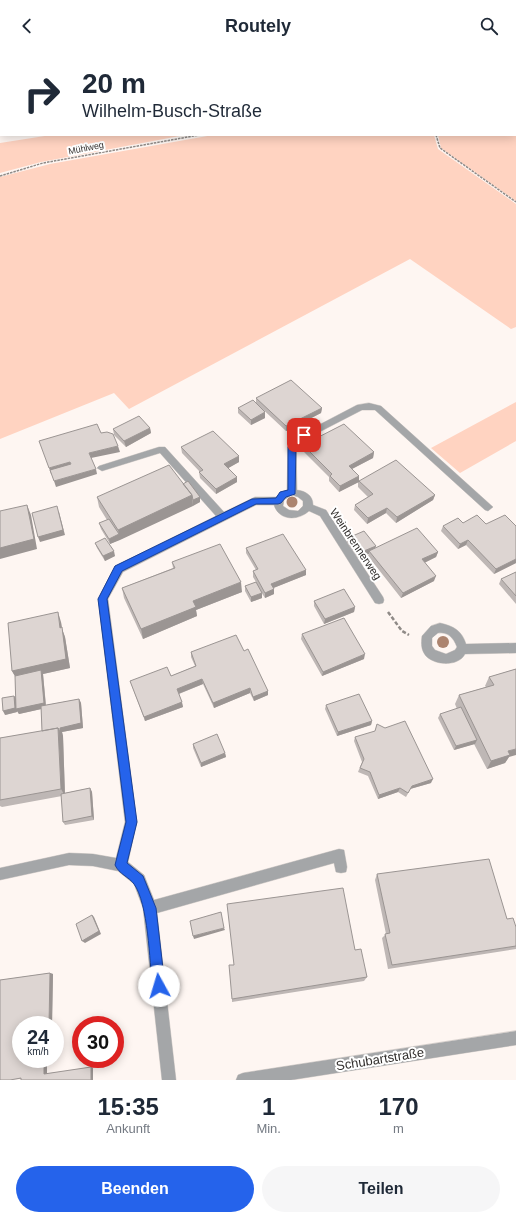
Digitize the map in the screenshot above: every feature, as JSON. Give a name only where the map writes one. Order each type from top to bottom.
[{"type":"street","points":[[292,492],[292,447],[297,440],[304,435],[360,408],[369,406],[378,408],[488,506]]},
{"type":"street","points":[[102,468],[162,449],[223,517]]},
{"type":"street","points":[[292,492],[305,496],[308,500],[308,507],[300,514],[288,515],[279,508],[278,501],[283,495],[292,492]]},
{"type":"street","points":[[121,865],[131,822],[103,599],[119,569],[255,501],[278,501]]},
{"type":"street","name":"Weinbrennerweg","points":[[308,507],[323,513],[380,600]]},
{"type":"street","points":[[435,629],[446,629],[456,634],[460,639],[461,649],[458,656],[450,659],[444,659],[431,653],[426,645],[427,636],[430,632],[435,629]]},
{"type":"street","points":[[461,649],[516,648]]},
{"type":"street","points":[[150,908],[339,855],[341,867]]},
{"type":"street","points":[[0,874],[69,859],[93,860],[121,865],[139,880],[150,908],[169,1080]]},
{"type":"street","name":"Schubartstraße","points":[[243,1080],[516,1038]]},
{"type":"path","name":"Mühlweg","points":[[0,176],[43,164],[194,136]]},
{"type":"path","points":[[436,136],[440,148],[516,202]]},
{"type":"path","points":[[380,600],[402,631],[426,645]]},
{"type":"shaded area","points":[[45,136],[180,136],[41,162],[0,173],[0,143]]},
{"type":"shaded area","points":[[207,136],[434,136],[438,149],[516,204],[516,327],[511,329],[410,259],[129,409],[114,393],[0,439],[0,177],[50,164]]},
{"type":"shaded area","points":[[438,136],[516,136],[516,201],[441,148]]},
{"type":"shaded area","points":[[516,402],[516,441],[460,473],[431,448]]},
{"type":"building","points":[[291,380],[322,408],[286,426],[256,398]]},
{"type":"building","points":[[253,400],[265,412],[251,420],[238,408]]},
{"type":"building","points":[[139,416],[150,428],[124,441],[113,429]]},
{"type":"building","points":[[97,424],[101,433],[107,432],[113,434],[118,446],[89,453],[96,469],[54,481],[50,470],[71,464],[70,462],[49,468],[39,441]]},
{"type":"building","points":[[344,424],[374,452],[349,466],[359,476],[340,486],[330,476],[332,474],[303,445]]},
{"type":"building","points":[[213,431],[239,456],[224,464],[237,477],[216,489],[199,472],[203,470],[181,447]]},
{"type":"building","points":[[396,460],[435,495],[397,517],[387,508],[368,518],[355,505],[373,494],[359,481]]},
{"type":"building","points":[[169,465],[192,495],[118,530],[97,497]]},
{"type":"building","points":[[188,481],[200,497],[193,500],[192,495],[183,484]]},
{"type":"building","points":[[27,505],[34,539],[0,548],[0,511]]},
{"type":"building","points":[[57,506],[63,530],[38,537],[32,513]]},
{"type":"building","points":[[477,515],[486,524],[505,515],[516,526],[516,559],[496,569],[468,540],[460,544],[443,526],[458,518],[463,523]]},
{"type":"building","points":[[109,519],[119,534],[109,539],[99,523]]},
{"type":"building","points":[[417,528],[438,552],[422,559],[436,576],[403,593],[369,551]]},
{"type":"building","points":[[364,531],[376,546],[359,553],[348,538]]},
{"type":"building","points":[[283,534],[306,570],[271,584],[274,589],[265,593],[253,571],[258,569],[246,548]]},
{"type":"building","points":[[105,538],[114,551],[103,556],[95,543]]},
{"type":"building","points":[[220,544],[241,582],[193,601],[196,607],[141,629],[122,588],[175,568],[172,562]]},
{"type":"building","points":[[516,572],[516,596],[501,579]]},
{"type":"building","points":[[256,582],[262,593],[251,597],[245,586]]},
{"type":"building","points":[[344,589],[355,607],[325,619],[314,601]]},
{"type":"building","points":[[58,612],[60,628],[62,627],[66,659],[12,671],[8,623]]},
{"type":"building","points":[[344,618],[365,654],[323,672],[302,634]]},
{"type":"building","points":[[236,635],[244,651],[248,649],[268,691],[253,697],[250,688],[213,703],[202,679],[177,689],[182,702],[144,717],[130,681],[167,667],[171,676],[196,666],[191,652]]},
{"type":"building","points":[[516,669],[516,749],[508,751],[510,755],[491,761],[459,695],[494,685],[489,677]]},
{"type":"building","points":[[41,670],[44,703],[16,709],[15,676]]},
{"type":"building","points":[[359,694],[372,721],[338,732],[326,705]]},
{"type":"building","points":[[14,696],[15,708],[3,711],[2,698]]},
{"type":"building","points":[[79,699],[81,723],[60,728],[60,732],[58,728],[42,731],[41,706]]},
{"type":"building","points":[[461,707],[477,740],[456,746],[440,714]]},
{"type":"building","points":[[405,721],[433,779],[412,786],[408,793],[400,788],[379,795],[370,772],[360,768],[364,759],[355,737],[375,731],[377,724],[385,728]]},
{"type":"building","points":[[58,728],[61,789],[0,800],[0,738]]},
{"type":"building","points":[[217,734],[225,753],[201,763],[193,744]]},
{"type":"building","points":[[90,788],[92,816],[63,822],[61,794]]},
{"type":"building","points":[[489,859],[507,919],[513,918],[516,927],[516,946],[392,965],[385,934],[390,933],[377,874]]},
{"type":"building","points":[[343,888],[355,950],[361,949],[367,977],[232,999],[229,965],[234,965],[227,904]]},
{"type":"building","points":[[221,912],[224,928],[193,936],[190,921]]},
{"type":"building","points":[[92,915],[99,931],[82,941],[76,924]]},
{"type":"building","points":[[50,973],[49,1016],[12,1016],[12,1068],[44,1068],[44,1074],[91,1068],[91,1080],[21,1080],[21,1078],[0,1080],[0,980]]},
{"type":"route","points":[[159,986],[150,908],[139,880],[121,865],[131,822],[103,599],[119,569],[255,501],[278,501],[283,495],[292,492],[292,447],[297,440],[304,435]]}]
